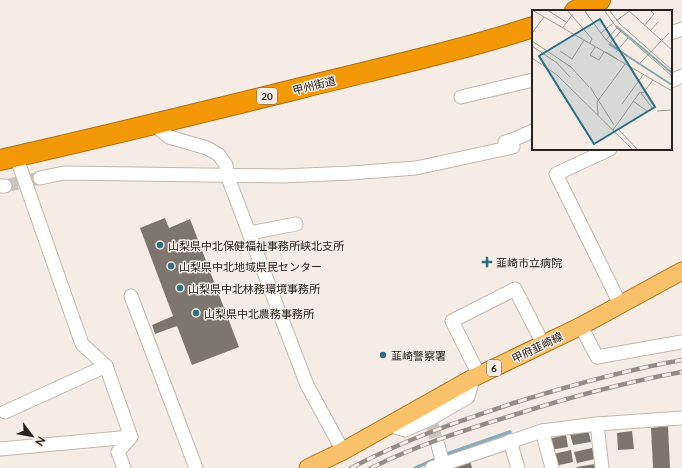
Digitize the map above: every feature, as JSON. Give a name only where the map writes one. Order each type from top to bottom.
[{"type":"highway","points":[[577,10],[600,0]]},
{"type":"highway","name":"甲州街道","points":[[8,158],[153,124],[427,56],[532,27]]},
{"type":"main road","name":"甲府韮崎線","points":[[308,468],[343,451],[476,377],[581,326],[682,271]]},
{"type":"street","points":[[672,33],[682,29]]},
{"type":"street","points":[[672,81],[682,76]]},
{"type":"street","points":[[461,97],[532,80]]},
{"type":"street","points":[[153,124],[169,137],[207,148],[219,155],[226,165],[227,175],[307,385],[343,451]]},
{"type":"street","points":[[40,178],[64,173],[282,176],[338,173],[340,164],[425,159],[512,140],[532,131]]},
{"type":"street","points":[[608,150],[556,174],[620,304]]},
{"type":"street","points":[[8,158],[82,344],[106,366],[131,437]]},
{"type":"street","points":[[249,233],[296,224]]},
{"type":"street","points":[[388,425],[405,430],[431,422],[468,397],[476,377],[452,321],[515,289],[543,344]]},
{"type":"street","points":[[131,296],[196,468]]},
{"type":"street","points":[[581,326],[597,357],[682,342]]},
{"type":"street","points":[[5,412],[106,366]]},
{"type":"street","points":[[438,445],[440,467],[510,441],[542,431],[597,424],[682,418]]},
{"type":"street","points":[[597,424],[602,468]]},
{"type":"street","points":[[542,431],[552,468]]},
{"type":"street","points":[[0,449],[131,437]]},
{"type":"street","points":[[124,468],[118,452],[131,437]]},
{"type":"street","points":[[510,441],[518,468]]},
{"type":"building","points":[[165,218],[169,228],[190,219],[239,347],[192,365],[177,326],[155,334],[152,325],[173,316],[140,228]]},
{"type":"building","points":[[668,426],[670,468],[653,468],[651,428]]},
{"type":"building","points":[[588,430],[591,442],[573,445],[570,434]]},
{"type":"building","points":[[632,431],[634,449],[618,450],[617,433]]},
{"type":"building","points":[[566,435],[568,447],[550,450],[548,439]]},
{"type":"building","points":[[592,448],[595,459],[577,463],[574,452]]},
{"type":"building","points":[[571,450],[573,462],[555,466],[553,454]]},
{"type":"building","points":[[469,457],[472,468],[453,468],[452,464]]},
{"type":"building","points":[[595,464],[596,468],[577,468],[577,467]]},
{"type":"waterway","points":[[415,468],[447,454],[510,432]]},
{"type":"tunnel","points":[[5,186],[40,178]]},
{"type":"tunnel","points":[[432,425],[438,445]]},
{"type":"railway","points":[[351,468],[391,448],[454,423],[496,409],[599,378],[682,360]]},
{"type":"railway","points":[[371,468],[424,445],[499,420],[599,390],[682,372]]},
{"type":"place","name":"山梨県中北保健福祉事務所峡北支所","points":[[160,245]]},
{"type":"place","name":"韮崎市立病院","points":[[487,262]]},
{"type":"place","name":"山梨県中北地域県民センター","points":[[171,266]]},
{"type":"place","name":"山梨県中北林務環境事務所","points":[[180,288]]},
{"type":"place","name":"山梨県中北農務事務所","points":[[196,313]]},
{"type":"place","name":"韮崎警察署","points":[[383,355]]}]
